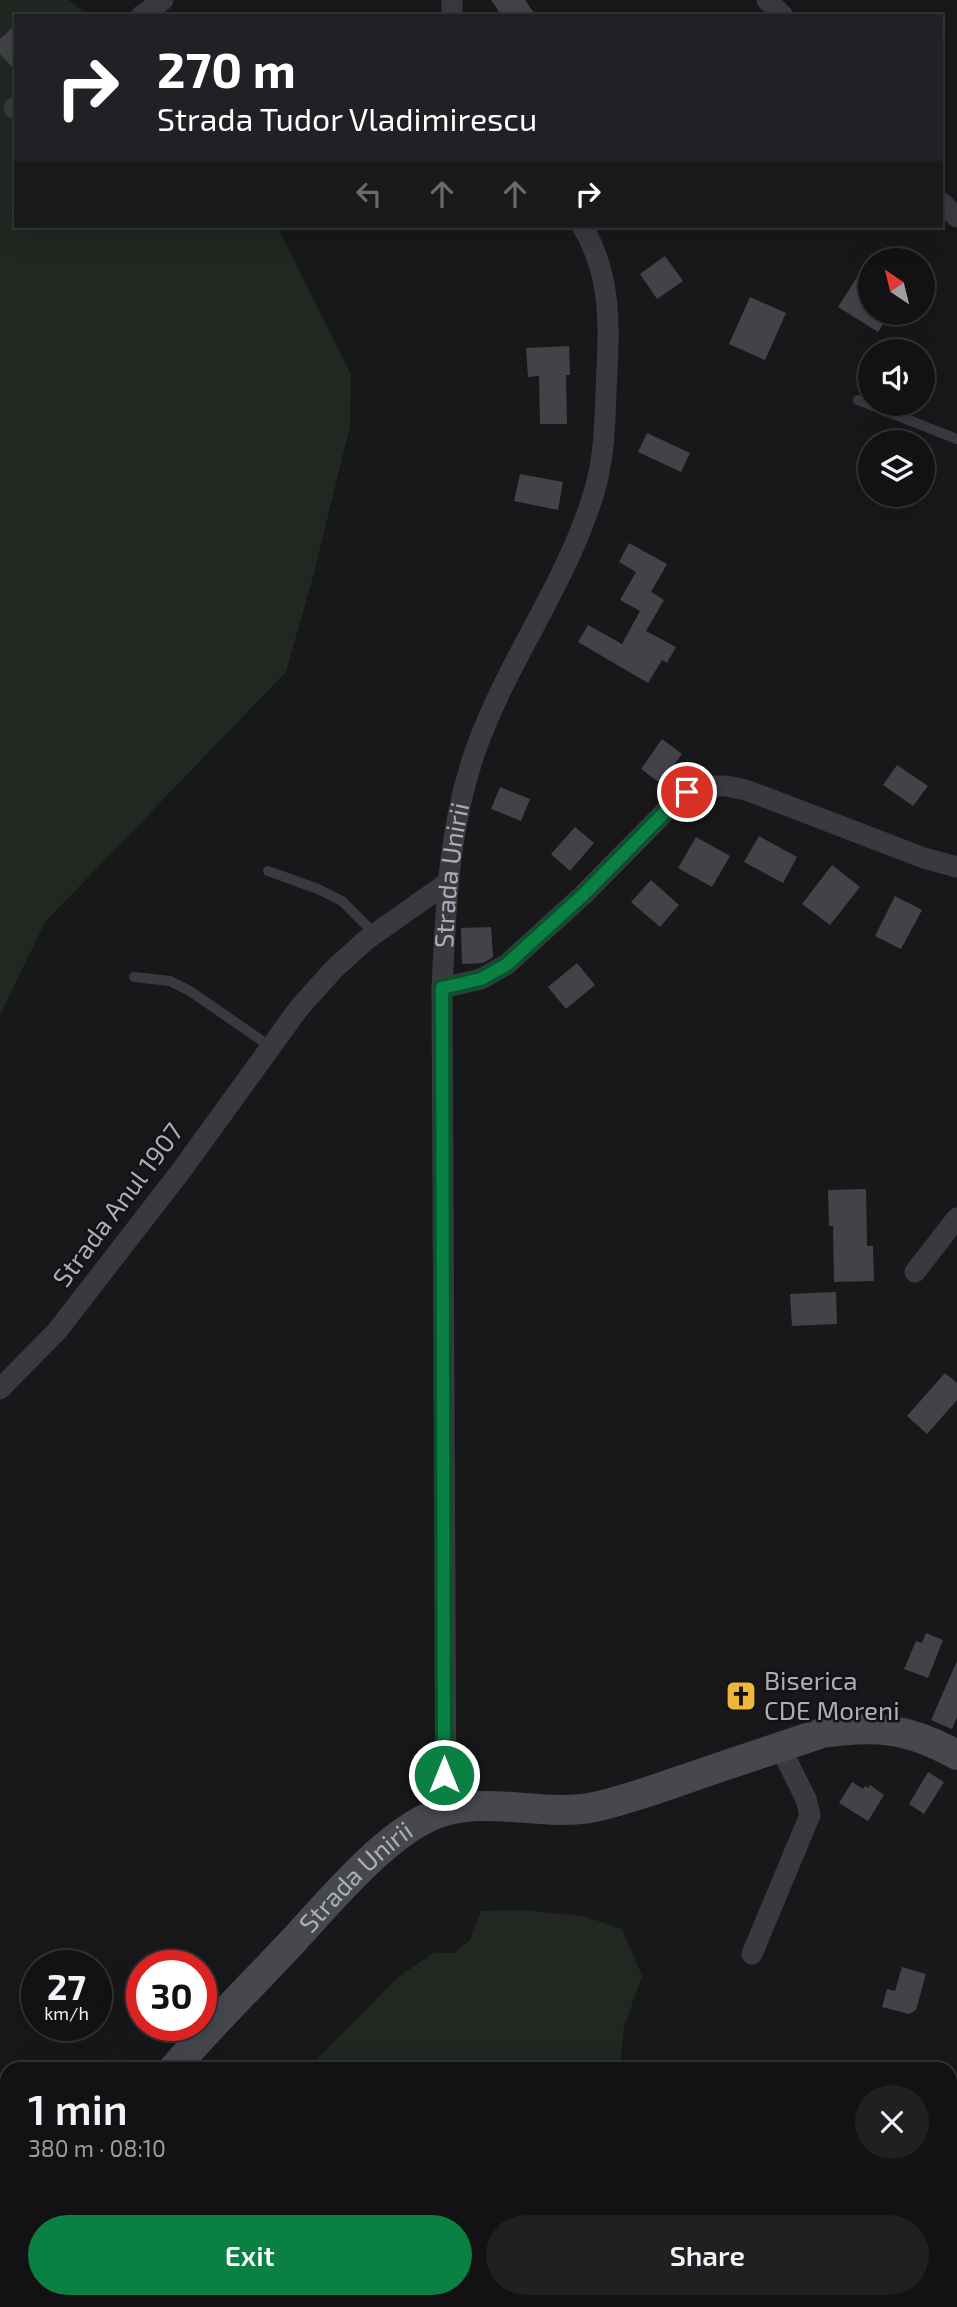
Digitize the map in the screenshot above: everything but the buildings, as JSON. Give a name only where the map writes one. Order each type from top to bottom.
[{"type":"main road","points":[[446,1811],[474,1806],[571,1811],[594,1807],[629,1798],[822,1733],[874,1728],[915,1736],[957,1755]]},
{"type":"main road","name":"Strada Unirii","points":[[180,2062],[358,1873],[414,1826],[446,1811]]},
{"type":"street","points":[[144,14],[163,0]]},
{"type":"street","points":[[767,0],[781,14]]},
{"type":"street","points":[[943,204],[957,217]]},
{"type":"street","name":"Strada Unirii","points":[[446,1811],[442,988],[447,883],[463,791],[477,748],[492,708],[579,536],[603,452],[610,322],[602,269],[583,228]]},
{"type":"street","points":[[442,988],[481,979],[506,965],[582,896],[670,807],[687,792],[706,786],[746,790],[924,858],[957,867]]},
{"type":"street","name":"Strada Anul 1907","points":[[0,1389],[57,1331],[181,1171],[299,1008],[334,969],[375,934],[447,883]]},
{"type":"street","points":[[915,1272],[957,1218]]},
{"type":"street","points":[[752,1954],[810,1815],[806,1799],[780,1747]]},
{"type":"lane","points":[[899,416],[957,439]]},
{"type":"lane","points":[[268,871],[318,889],[342,901],[375,934]]},
{"type":"lane","points":[[134,977],[170,981],[190,991],[271,1047]]},
{"type":"shaded area","points":[[0,0],[68,0],[89,14],[14,14],[14,228],[278,228],[351,375],[350,426],[314,573],[286,672],[45,922],[0,1015]]},
{"type":"shaded area","points":[[519,1910],[584,1916],[622,1929],[642,1976],[624,2027],[621,2062],[314,2062],[398,1977],[434,1953],[454,1953],[470,1940],[481,1911]]},
{"type":"place","name":"Biserica CDE Moreni","points":[[741,1696]]},
{"type":"route","points":[[444,1775],[442,988],[481,979],[506,965],[582,896],[687,792]]}]
